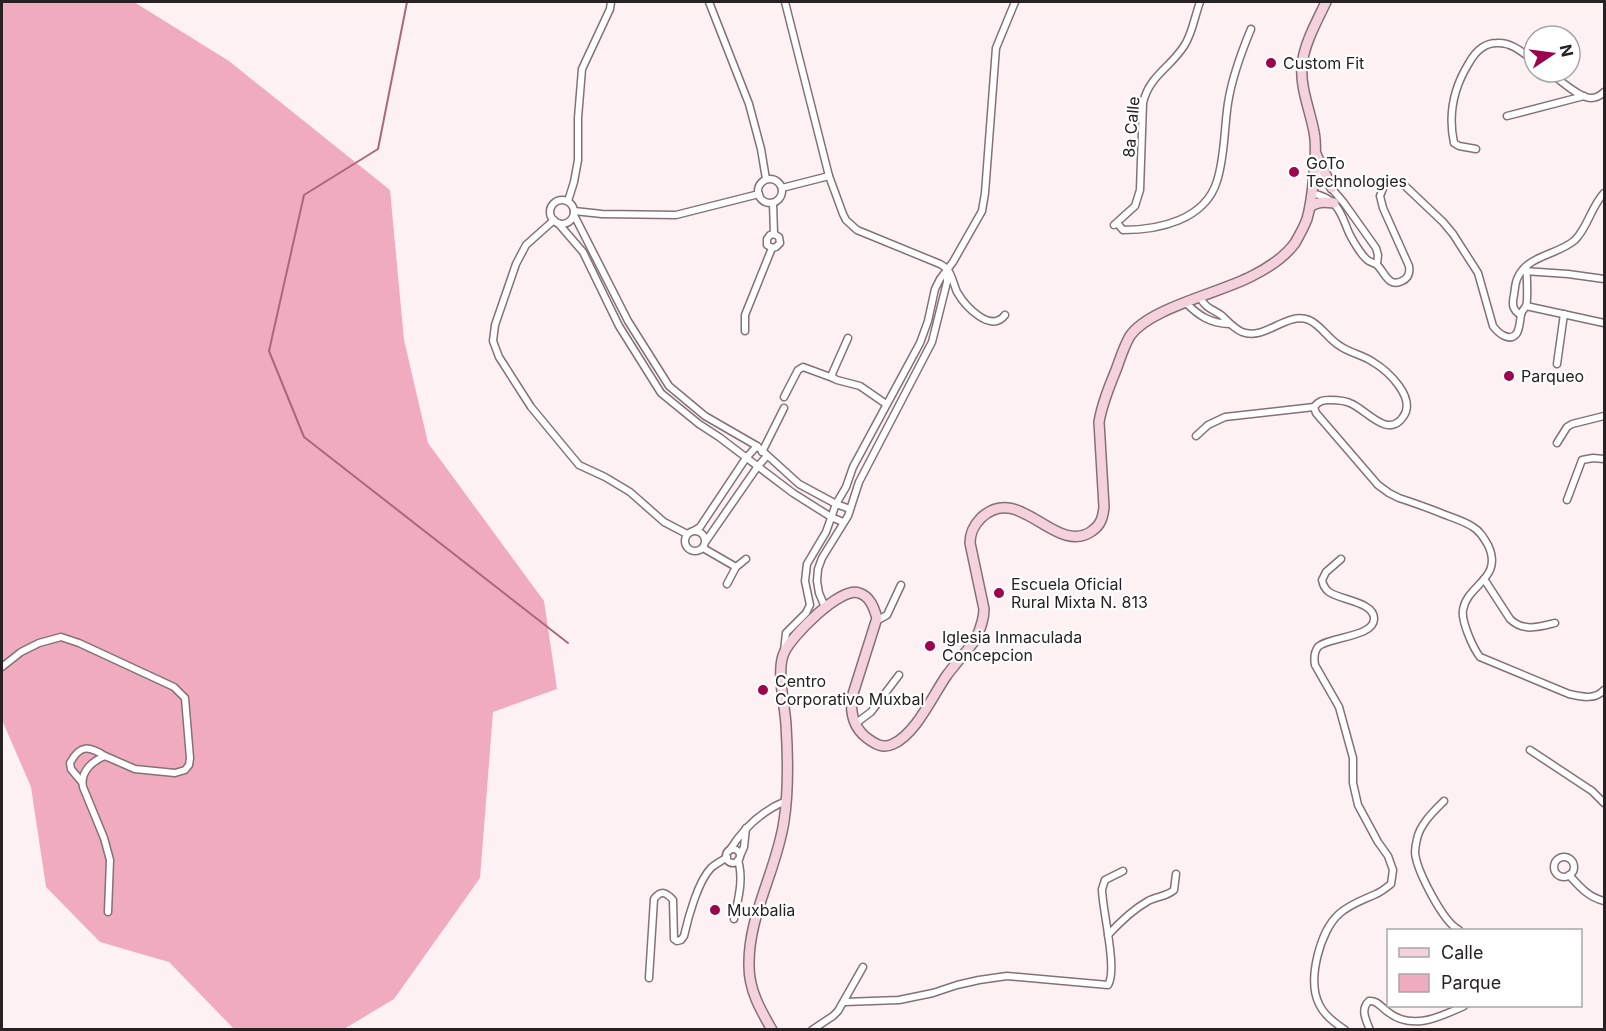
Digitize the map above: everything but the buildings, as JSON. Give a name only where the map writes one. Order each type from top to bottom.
[{"type":"main road","points":[[772,1029],[753,994],[749,964],[754,922],[776,857],[784,821],[788,758],[781,670],[784,652],[791,641],[825,607],[844,594],[852,592],[866,596],[877,618],[852,697],[851,707],[855,724],[862,734],[876,744],[891,745],[906,734],[917,721],[947,675],[976,639],[984,616],[984,609],[970,543],[970,533],[983,515],[992,510],[1008,508],[1030,516],[1058,531],[1078,537],[1090,533],[1102,521],[1104,507],[1099,422],[1101,410],[1125,346],[1131,336],[1148,320],[1246,280],[1267,268],[1283,257],[1294,244],[1305,224],[1310,207],[1316,152],[1315,134],[1304,89],[1302,66],[1308,42],[1326,2]]},
{"type":"main road","points":[[1316,152],[1332,188]]},
{"type":"main road","points":[[1310,207],[1321,202],[1334,203]]},
{"type":"street","points":[[568,201],[578,160],[578,118],[582,69],[611,2]]},
{"type":"street","points":[[709,2],[749,104],[766,179]]},
{"type":"street","points":[[785,2],[829,176],[843,214],[851,225],[863,233],[948,269],[958,294],[977,315],[985,320],[996,322],[1005,315]]},
{"type":"street","points":[[784,652],[786,633],[806,613],[810,605],[805,581],[807,564],[826,532],[853,468],[920,343],[928,321],[935,288],[953,262],[982,211],[996,48],[1015,2]]},
{"type":"street","name":"8a Calle","points":[[1200,2],[1182,50],[1153,81],[1146,93],[1143,103],[1140,190],[1135,206],[1116,224],[1123,230],[1158,227],[1190,216],[1208,199],[1217,182],[1228,103],[1237,64],[1251,29]]},
{"type":"street","points":[[1476,149],[1459,147],[1454,143],[1451,115],[1455,90],[1473,56],[1482,47],[1499,42],[1513,45],[1522,52]]},
{"type":"street","points":[[1566,84],[1584,96],[1592,98],[1605,92]]},
{"type":"street","points":[[1507,117],[1584,96]]},
{"type":"street","points":[[1314,168],[1344,203],[1364,232],[1377,252],[1377,264],[1391,282],[1404,281],[1409,274],[1409,266],[1383,208],[1380,196],[1381,190],[1389,182],[1399,182],[1410,189],[1443,222],[1459,242],[1478,273],[1493,326],[1498,333],[1508,337],[1514,336],[1526,302],[1525,270]]},
{"type":"street","points":[[782,188],[829,176]]},
{"type":"street","points":[[766,179],[776,180],[782,188],[782,196],[773,203],[762,200],[759,194],[759,186],[766,179]]},
{"type":"street","points":[[1311,193],[1323,196],[1334,203],[1353,240],[1369,261],[1377,264]]},
{"type":"street","points":[[1521,315],[1514,309],[1516,280],[1531,262],[1566,247],[1576,239],[1605,193]]},
{"type":"street","points":[[574,213],[676,215],[759,194]]},
{"type":"street","points":[[843,522],[793,493],[661,393],[619,326],[583,252],[550,212],[552,205],[561,200],[568,201],[573,207],[628,321],[669,386],[705,416],[757,446],[799,484],[850,509]]},
{"type":"street","points":[[745,331],[745,315],[772,248],[778,246],[780,241],[774,234],[773,203]]},
{"type":"street","points":[[574,213],[566,223],[556,221],[526,245],[516,264],[495,325],[493,333],[495,350],[531,407],[579,465],[630,492],[664,522],[687,534]]},
{"type":"street","points":[[1353,240],[1364,232]]},
{"type":"street","points":[[825,607],[817,581],[822,558],[848,516],[859,482],[932,342],[947,282],[948,269]]},
{"type":"street","points":[[1525,270],[1605,279]]},
{"type":"street","points":[[1513,299],[1519,297],[1526,302],[1564,314],[1605,323]]},
{"type":"street","points":[[1196,436],[1208,424],[1225,417],[1314,407],[1323,400],[1338,400],[1352,404],[1375,421],[1389,425],[1403,418],[1407,408],[1406,398],[1400,386],[1380,367],[1341,347],[1311,321],[1304,318],[1287,321],[1268,330],[1251,334],[1242,332],[1229,324],[1221,315],[1206,308],[1200,298]]},
{"type":"street","points":[[1185,303],[1197,315],[1217,323],[1229,324]]},
{"type":"street","points":[[1557,364],[1564,314]]},
{"type":"street","points":[[833,378],[832,374],[848,338]]},
{"type":"street","points":[[784,397],[798,370],[803,368],[860,386],[886,404]]},
{"type":"street","points":[[1314,407],[1316,413],[1378,485],[1400,498],[1466,522],[1484,537],[1492,558],[1488,575],[1469,596],[1462,611],[1463,619],[1480,657],[1569,694],[1594,697],[1605,690]]},
{"type":"street","points":[[757,446],[700,527],[687,534],[685,541],[690,550],[697,551],[705,545],[758,466],[784,408]]},
{"type":"street","points":[[1557,443],[1567,427],[1572,424],[1605,416]]},
{"type":"street","points":[[1567,500],[1582,460],[1605,459]]},
{"type":"street","points":[[695,530],[704,535],[705,545],[736,567]]},
{"type":"street","points":[[727,584],[736,567],[746,559]]},
{"type":"street","points":[[1341,559],[1326,572],[1322,580],[1324,587],[1329,592],[1373,612],[1373,625],[1365,631],[1321,645],[1314,658],[1315,665],[1339,707],[1353,758],[1353,783],[1358,805],[1388,856],[1393,870],[1391,884],[1338,915],[1327,928],[1320,946],[1314,978],[1316,996],[1324,1012],[1332,1021],[1345,1029]]},
{"type":"street","points":[[1484,579],[1515,624],[1534,627],[1555,623]]},
{"type":"street","points":[[876,622],[886,615],[901,585]]},
{"type":"street","points":[[2,667],[21,652],[39,643],[61,637],[174,687],[185,698],[190,758],[185,770],[175,773],[135,769],[92,748],[86,748],[74,755],[70,763],[71,769],[81,781],[104,838],[110,861],[108,912]]},
{"type":"street","points":[[855,724],[871,712],[899,675]]},
{"type":"street","points":[[1530,750],[1592,791],[1605,803]]},
{"type":"street","points":[[81,781],[84,773],[93,763],[105,756]]},
{"type":"street","points":[[728,854],[746,827],[773,806],[786,801]]},
{"type":"street","points":[[1444,801],[1423,826],[1417,838],[1415,854],[1440,910],[1446,920],[1458,929]]},
{"type":"street","points":[[728,854],[732,862],[739,858],[744,847],[746,827]]},
{"type":"street","points":[[649,978],[654,899],[662,892],[668,894],[673,900],[674,939],[681,940],[706,875],[711,868],[736,850],[742,871],[734,919]]},
{"type":"street","points":[[844,1002],[899,1000],[979,980],[1007,976],[1108,985],[1111,977],[1102,894],[1103,884],[1123,871]]},
{"type":"street","points":[[1108,935],[1150,900],[1169,895],[1174,890],[1176,874]]},
{"type":"street","points":[[1569,875],[1585,893],[1605,902]]},
{"type":"street","points":[[812,1029],[833,1016],[844,1002],[863,967]]},
{"type":"street","points":[[1370,1029],[1364,1011],[1364,1006],[1369,1001],[1376,1001],[1398,1019],[1406,1022],[1430,1020],[1459,1007]]},
{"type":"green space","points":[[2,2],[134,2],[229,61],[390,190],[404,340],[428,443],[544,601],[557,689],[493,712],[480,878],[394,999],[344,1029],[234,1029],[169,962],[100,942],[46,887],[31,787],[2,720]]},
{"type":"waterway","points":[[407,2],[378,149],[304,195],[269,351],[304,437],[568,643]]},
{"type":"place","name":"Custom Fit","points":[[1271,63]]},
{"type":"place","name":"GoTo Technologies","points":[[1294,172]]},
{"type":"place","name":"Parqueo","points":[[1509,376]]},
{"type":"place","name":"Escuela Oficial Rural Mixta N. 813","points":[[999,593]]},
{"type":"place","name":"Iglesia Inmaculada Concepcion","points":[[930,646]]},
{"type":"place","name":"Centro Corporativo Muxbal","points":[[763,690]]},
{"type":"place","name":"Muxbalia","points":[[715,910]]}]
